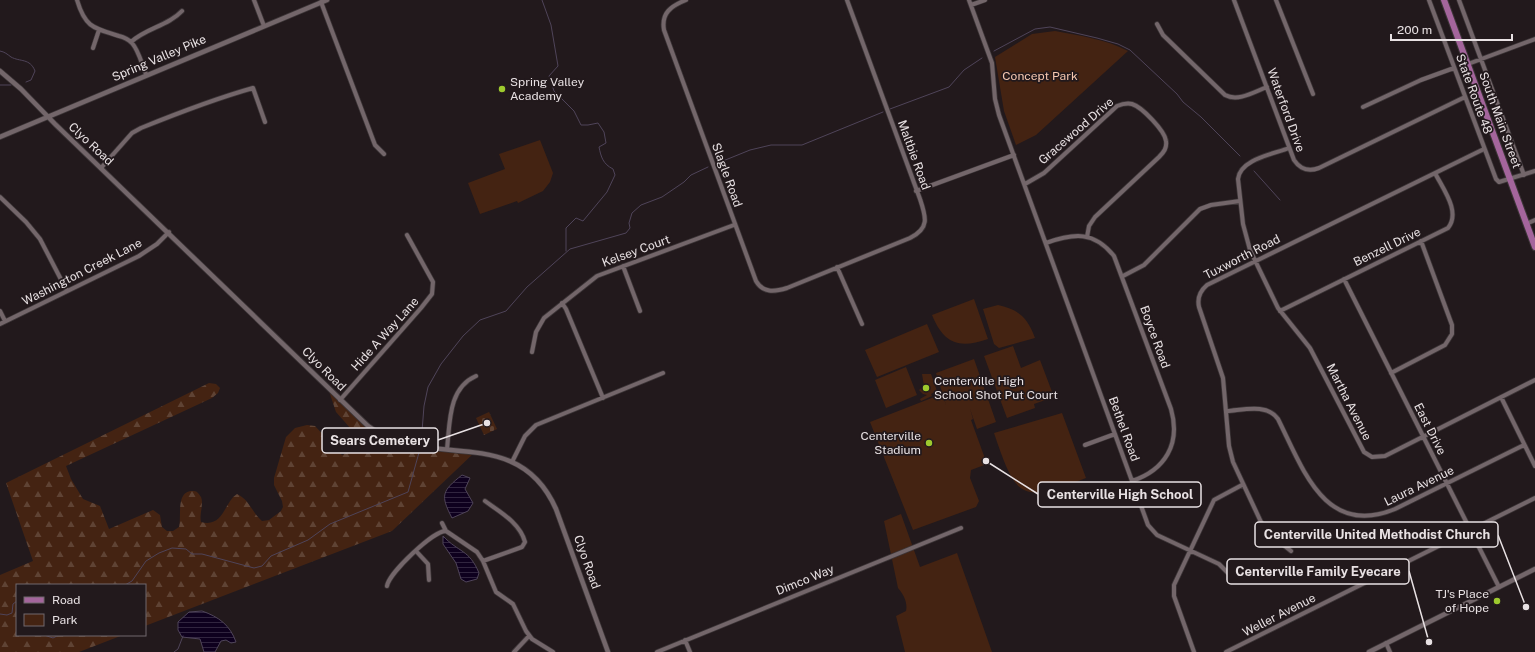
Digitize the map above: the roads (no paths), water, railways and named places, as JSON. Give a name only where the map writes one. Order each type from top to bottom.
[{"type":"main road","name":"South Main Street","points":[[1444,0],[1535,247]]},
{"type":"street","points":[[78,0],[84,18],[91,26],[122,37],[131,42],[146,74]]},
{"type":"street","points":[[254,0],[264,26]]},
{"type":"street","name":"Spring Valley Pike","points":[[0,137],[146,74],[327,0]]},
{"type":"street","name":"Slagle Road","points":[[686,0],[673,6],[665,13],[663,20],[664,30],[734,225],[756,281],[766,290],[778,291],[837,267]]},
{"type":"street","name":"Maltbie Road","points":[[837,267],[918,234],[923,227],[925,219],[916,190],[847,0]]},
{"type":"street","name":"Bethel Road","points":[[969,0],[992,63],[996,106],[1151,530],[1157,535],[1220,564],[1234,579]]},
{"type":"street","points":[[971,5],[984,0]]},
{"type":"street","name":"Waterford Drive","points":[[1234,0],[1294,160],[1299,167],[1306,170],[1315,170],[1465,97]]},
{"type":"street","points":[[1276,0],[1313,94]]},
{"type":"street","name":"State Route 48","points":[[1429,0],[1496,179],[1502,182],[1510,180]]},
{"type":"street","name":"South Main Street","points":[[1460,0],[1524,175]]},
{"type":"street","points":[[322,2],[375,145],[384,154]]},
{"type":"street","points":[[131,42],[143,32],[174,19],[182,11]]},
{"type":"street","points":[[1157,24],[1163,35],[1225,95],[1232,98],[1240,98],[1267,87]]},
{"type":"street","points":[[93,48],[99,30]]},
{"type":"street","points":[[1468,64],[1535,39]]},
{"type":"street","points":[[1364,107],[1421,80],[1454,68]]},
{"type":"street","name":"Clyo Road","points":[[0,71],[22,89],[101,168],[169,232],[340,400],[374,431],[399,442],[485,454],[512,462],[534,476],[553,501],[608,652]]},
{"type":"street","points":[[101,168],[132,133],[199,104],[227,95],[253,88],[265,122]]},
{"type":"street","name":"Gracewood Drive","points":[[1025,184],[1044,173],[1117,106],[1128,103],[1140,109],[1164,133],[1166,148],[1159,158],[1095,217],[1089,226],[1087,237]]},
{"type":"street","name":"Martha Avenue","points":[[1289,148],[1244,166],[1238,178],[1245,238],[1280,311],[1310,348],[1364,452],[1372,456],[1381,457],[1535,380]]},
{"type":"street","name":"Tuxworth Road","points":[[1290,551],[1280,544],[1266,529],[1242,484],[1231,455],[1227,411],[1220,368],[1199,307],[1198,299],[1201,291],[1207,285],[1484,149]]},
{"type":"street","points":[[916,190],[1014,155]]},
{"type":"street","points":[[1510,180],[1535,171]]},
{"type":"street","name":"Benzell Drive","points":[[1280,311],[1445,230],[1450,225],[1453,218],[1452,206],[1435,173]]},
{"type":"street","points":[[0,197],[26,222],[40,239],[66,291]]},
{"type":"street","points":[[1123,276],[1144,265],[1200,209],[1211,205],[1240,201]]},
{"type":"street","points":[[1526,224],[1535,220]]},
{"type":"street","name":"Kelsey Court","points":[[532,352],[539,326],[551,311],[597,276],[734,225]]},
{"type":"street","name":"Washington Creek Lane","points":[[0,324],[148,251],[169,232]]},
{"type":"street","name":"Hide A Way Lane","points":[[340,400],[432,294],[433,282],[407,235]]},
{"type":"street","name":"Boyce Road","points":[[1046,243],[1067,236],[1087,237],[1110,250],[1123,276],[1171,409],[1174,423],[1173,439],[1164,459],[1152,472],[1132,481]]},
{"type":"street","points":[[1391,372],[1445,345],[1452,334],[1452,325],[1422,242]]},
{"type":"street","points":[[623,266],[640,311]]},
{"type":"street","points":[[837,267],[862,324]]},
{"type":"street","name":"East Drive","points":[[1344,279],[1499,587]]},
{"type":"street","points":[[562,303],[566,309],[603,398]]},
{"type":"street","points":[[0,311],[5,321]]},
{"type":"street","points":[[512,462],[522,441],[531,429],[663,373]]},
{"type":"street","points":[[447,449],[454,398],[464,384],[476,376]]},
{"type":"street","points":[[1500,397],[1535,466]]},
{"type":"street","name":"Laura Avenue","points":[[1227,411],[1264,409],[1275,415],[1315,490],[1333,507],[1346,513],[1366,516],[1382,514],[1447,484],[1524,445]]},
{"type":"street","points":[[1085,445],[1115,434]]},
{"type":"street","points":[[1194,652],[1173,592],[1174,584],[1214,500],[1242,484]]},
{"type":"street","name":"Weller Avenue","points":[[1226,652],[1535,498]]},
{"type":"street","points":[[483,561],[522,547],[524,542],[522,534],[513,523],[485,501]]},
{"type":"street","points":[[442,524],[446,531],[475,550],[483,561],[494,590],[513,604],[529,636],[553,652]]},
{"type":"street","name":"Dimco Way","points":[[657,652],[961,528]]},
{"type":"street","points":[[387,586],[392,574],[416,550],[441,531],[446,531]]},
{"type":"street","points":[[416,550],[428,564],[430,572],[429,580]]},
{"type":"street","points":[[1369,652],[1535,569]]},
{"type":"street","points":[[514,652],[529,636]]},
{"type":"street","points":[[685,640],[690,652]]},
{"type":"street","points":[[1386,643],[1390,652]]},
{"type":"waterway","points":[[542,0],[551,25],[558,66],[549,76],[554,91],[574,111],[581,125],[598,123],[604,132],[606,143],[599,147],[601,154],[603,160],[613,169],[615,175],[607,192],[583,221],[576,218],[566,228],[566,251]]},
{"type":"waterway","points":[[994,51],[1035,29],[1050,27],[1118,44],[1130,50],[1240,156]]},
{"type":"waterway","points":[[0,51],[14,59],[28,62],[33,67],[35,71],[31,80],[26,82]]},
{"type":"waterway","points":[[890,109],[949,87],[964,70],[982,58]]},
{"type":"waterway","points":[[0,85],[11,85]]},
{"type":"waterway","points":[[718,163],[750,150],[771,145],[802,145],[883,112]]},
{"type":"waterway","points":[[421,444],[424,406],[428,387],[441,364],[463,336],[480,320],[506,311],[527,287],[570,249],[626,233],[630,228],[629,223],[632,213],[641,205],[662,197],[684,182],[691,175],[708,167]]},
{"type":"waterway","points":[[1254,171],[1280,200]]},
{"type":"waterway","points":[[127,584],[132,581],[146,561],[159,553],[172,548],[186,549],[192,554],[202,554],[254,568],[262,566],[271,556],[308,540],[330,524],[408,492],[420,449]]},
{"type":"waterway","points":[[0,614],[7,615],[12,613],[13,604],[16,602]]},
{"type":"waterway","points":[[47,636],[53,638],[57,636]]},
{"type":"waterway","points":[[174,652],[178,649],[183,636]]},
{"type":"place","name":"Spring Valley Academy","points":[[502,89]]},
{"type":"place","name":"Centerville High School Shot Put Court","points":[[926,388]]},
{"type":"place","name":"Sears Cemetery","points":[[487,423]]},
{"type":"place","name":"Centerville Stadium","points":[[929,443]]},
{"type":"place","name":"Centerville High School","points":[[986,461]]},
{"type":"place","name":"TJ's Place of Hope","points":[[1497,601]]},
{"type":"place","name":"Centerville United Methodist Church","points":[[1526,607]]},
{"type":"place","name":"Centerville Family Eyecare","points":[[1429,642]]},
{"type":"park label","name":"Concept Park","points":[[1040,76]]}]
